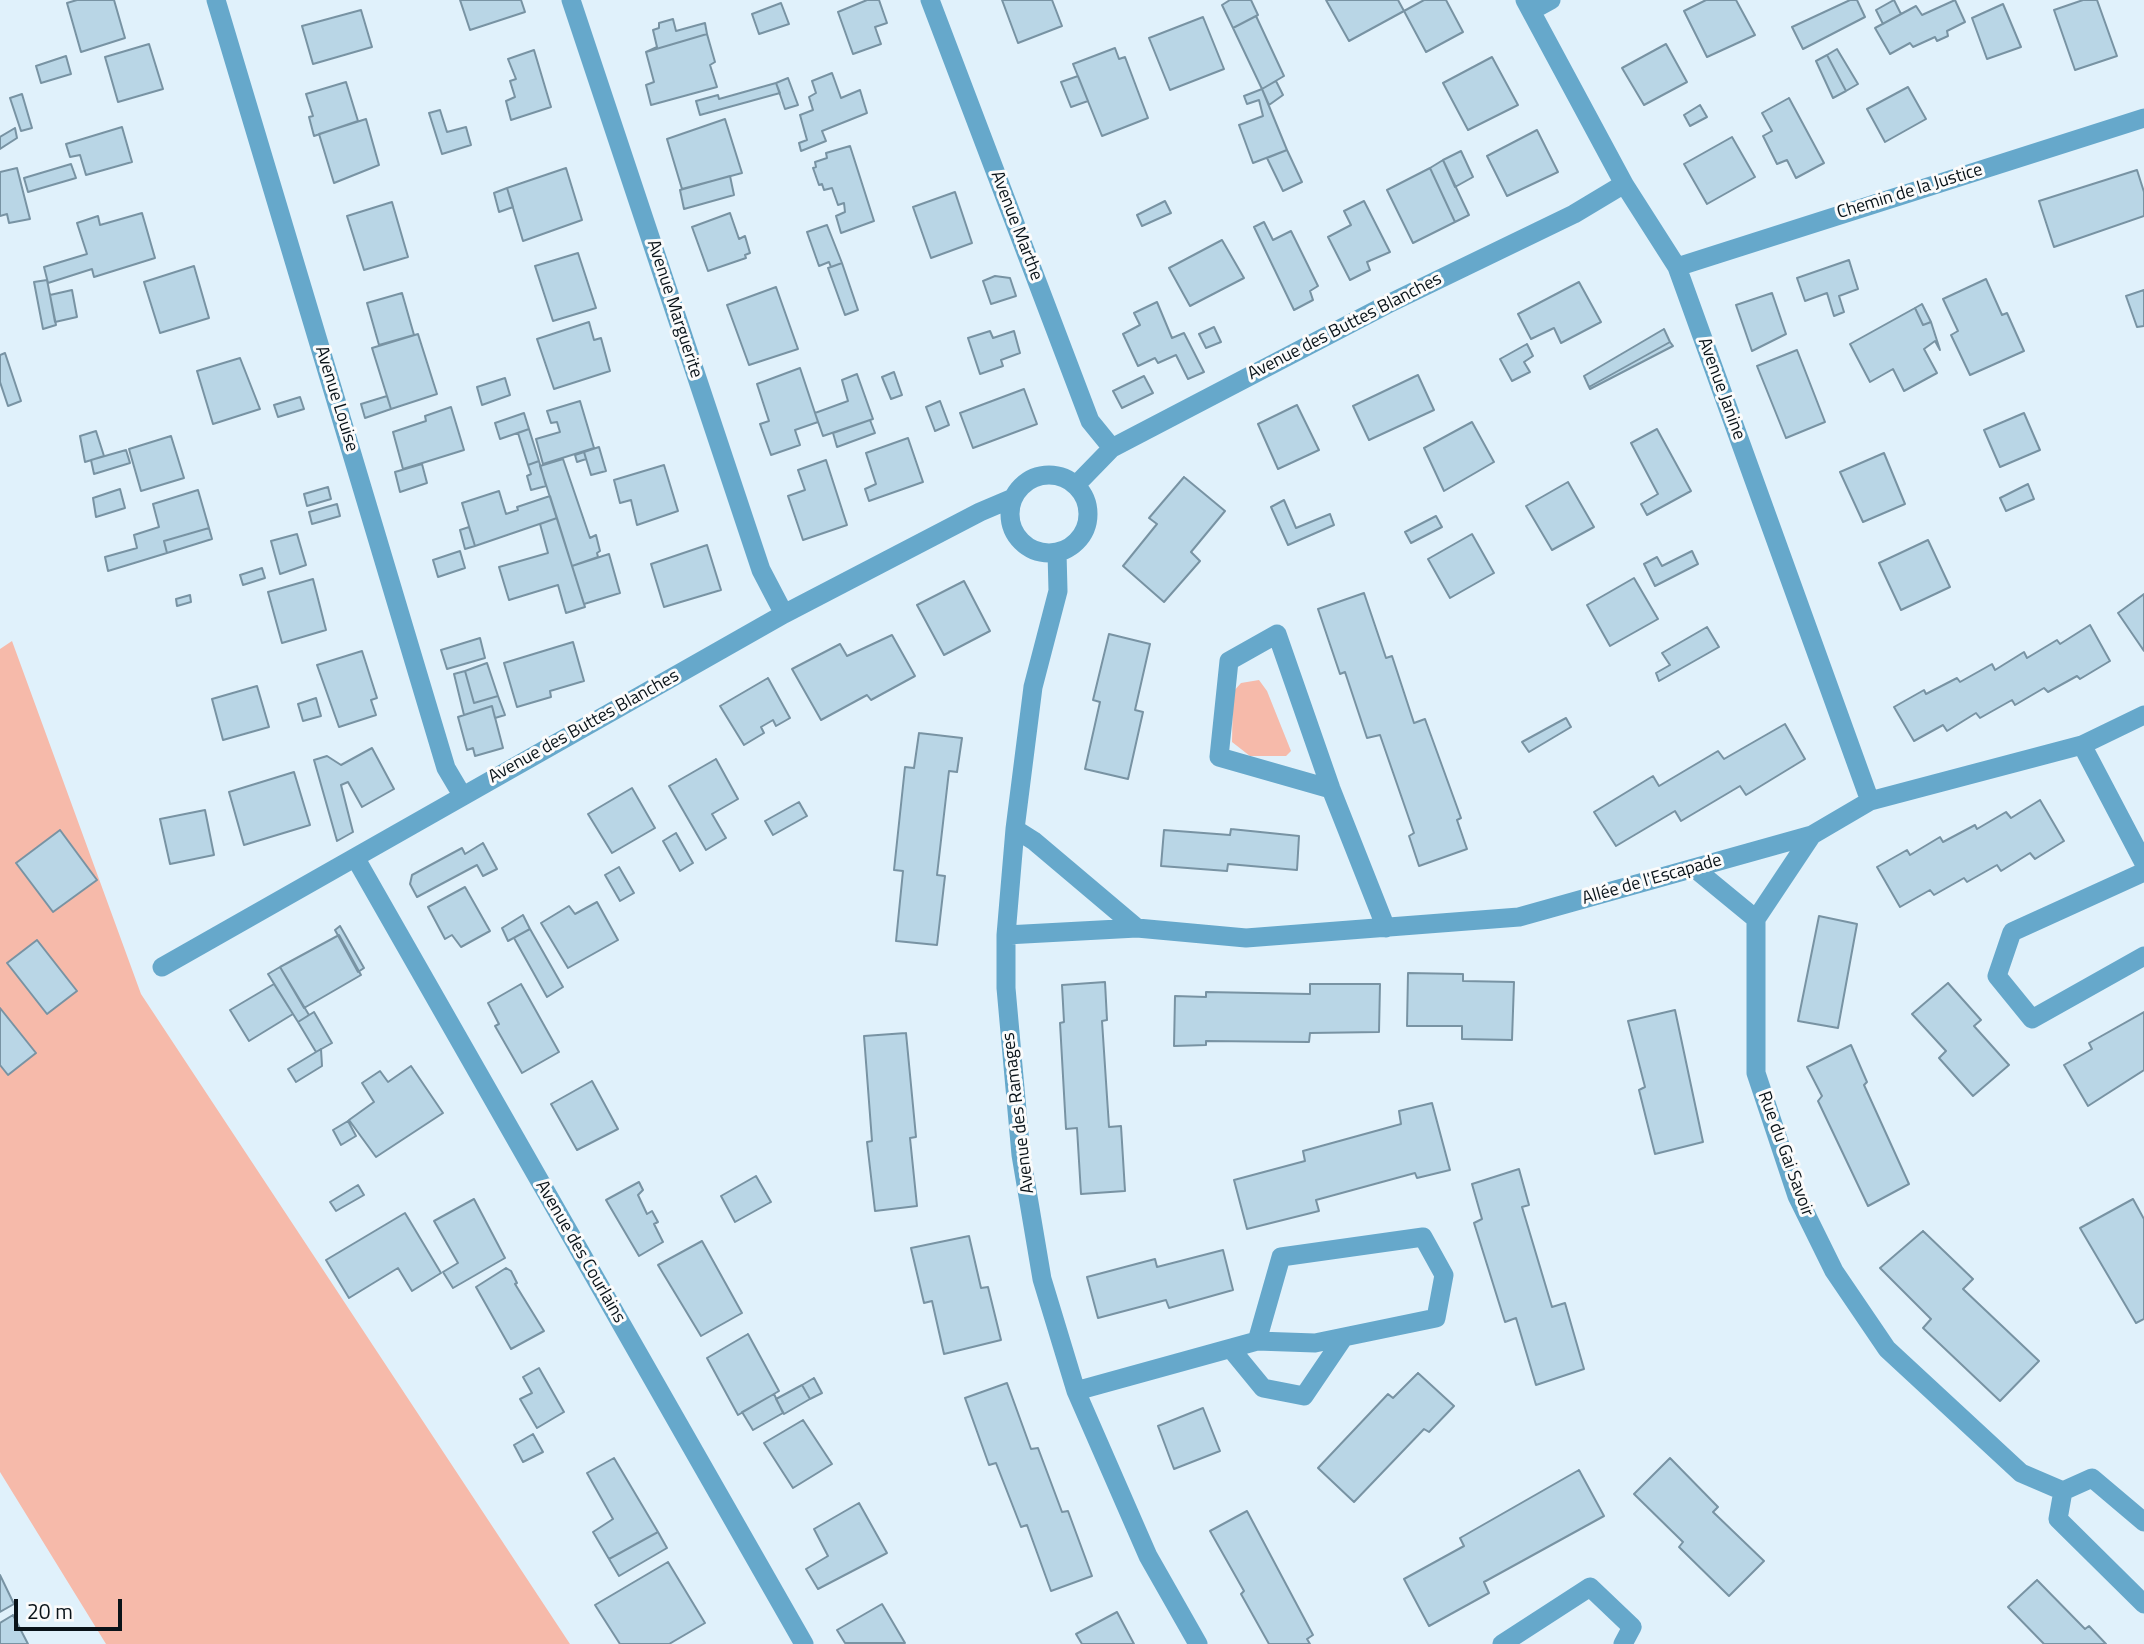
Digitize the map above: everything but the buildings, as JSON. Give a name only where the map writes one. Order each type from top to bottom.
[{"type":"street","name":"Avenue Louise","points":[[216,0],[446,768],[462,795]]},
{"type":"street","name":"Avenue Marguerite","points":[[571,0],[761,570],[784,614]]},
{"type":"street","name":"Avenue Marthe","points":[[930,0],[1090,421],[1112,448]]},
{"type":"street","points":[[1528,6],[1551,0]]},
{"type":"street","name":"Avenue Janine","points":[[1528,6],[1624,184],[1677,267],[1870,801]]},
{"type":"street","name":"Chemin de la Justice","points":[[1677,267],[2144,118]]},
{"type":"street","name":"Avenue des Buttes Blanches","points":[[1076,485],[1112,448],[1385,305],[1574,214],[1624,184]]},
{"type":"street","points":[[1053,474],[1076,485],[1084,494],[1089,518],[1078,541],[1057,552],[1033,550],[1015,533],[1010,510],[1020,487],[1041,475],[1053,474]]},
{"type":"street","name":"Avenue des Buttes Blanches","points":[[162,967],[784,614],[980,512],[1013,498]]},
{"type":"street","name":"Avenue des Ramages","points":[[1057,552],[1058,591],[1033,687],[1015,829],[1006,935],[1006,988],[1021,1155],[1042,1279],[1076,1391],[1148,1556],[1198,1644]]},
{"type":"street","points":[[1331,789],[1219,757],[1229,661],[1277,634],[1331,789],[1386,928]]},
{"type":"street","name":"Allée de l'Escapade","points":[[1006,935],[1137,928],[1246,938],[1519,917],[1812,835],[1870,801],[2082,745],[2144,715]]},
{"type":"street","points":[[2082,745],[2144,863]]},
{"type":"street","points":[[1015,829],[1034,841],[1137,928]]},
{"type":"street","points":[[1694,868],[1756,919],[1812,835]]},
{"type":"street","name":"Avenue des Courlains","points":[[356,859],[804,1644]]},
{"type":"street","points":[[2144,872],[2012,932],[1997,976],[2032,1020],[2144,956]]},
{"type":"street","name":"Rue du Gai Savoir","points":[[1756,919],[1756,1073],[1797,1196],[1834,1271],[1887,1349],[2021,1473],[2063,1491]]},
{"type":"street","points":[[1076,1391],[1257,1342],[1315,1343],[1436,1318],[1444,1275],[1423,1237],[1281,1257],[1257,1342]]},
{"type":"street","points":[[1231,1349],[1263,1388],[1304,1396],[1344,1337]]},
{"type":"street","points":[[2144,1522],[2092,1478],[2063,1491],[2058,1520],[2144,1604]]},
{"type":"street","points":[[1503,1644],[1590,1587],[1632,1627],[1623,1644]]},
{"type":"shaded area","points":[[12,641],[141,994],[570,1644],[106,1644],[0,1472],[0,649]]},
{"type":"shaded area","points":[[1259,680],[1267,691],[1291,751],[1286,756],[1250,756],[1232,742],[1233,692],[1241,683]]}]
